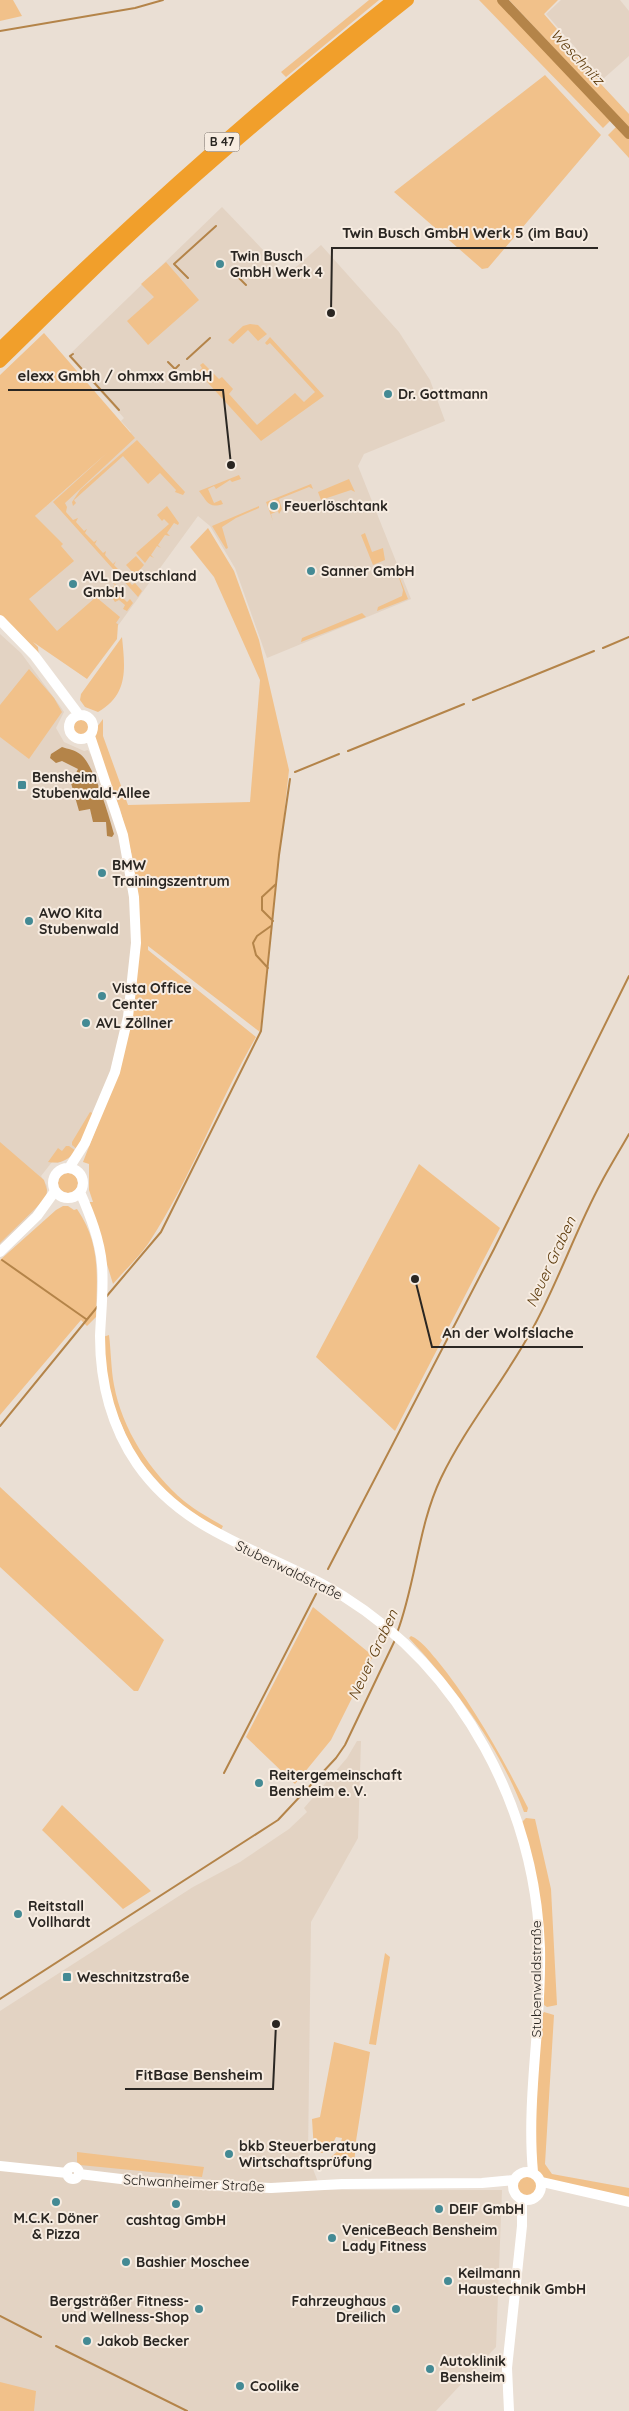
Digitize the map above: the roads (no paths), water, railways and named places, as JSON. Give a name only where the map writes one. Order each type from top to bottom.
[{"type":"highway","name":"B 47","points":[[0,348],[100,250],[178,180],[282,90],[393,0]]},
{"type":"highway","name":"B 47","points":[[0,362],[114,250],[184,187],[295,92],[408,0]]},
{"type":"street","points":[[0,620],[34,655],[76,716]]},
{"type":"street","points":[[0,629],[29,656],[76,716]]},
{"type":"street","points":[[76,716],[87,716],[93,722],[93,730],[86,737],[75,738],[70,733],[69,724],[76,716]]},
{"type":"street","points":[[37,1216],[72,1196],[83,1185],[80,1173],[86,1143],[115,1072],[122,1047],[128,1017],[136,943],[134,897],[128,856],[117,813],[101,767],[86,737]]},
{"type":"street","points":[[69,1168],[86,1143]]},
{"type":"street","points":[[55,1191],[52,1182],[56,1174],[64,1168],[80,1173]]},
{"type":"street","points":[[55,1191],[72,1196]]},
{"type":"street","points":[[0,1252],[37,1216],[55,1191]]},
{"type":"street","name":"Stubenwaldstraße","points":[[72,1196],[93,1226],[101,1255],[103,1291],[101,1360],[108,1402],[124,1444],[154,1485],[170,1501],[199,1524],[220,1537],[320,1582],[385,1627],[406,1646],[449,1693],[479,1737],[505,1789],[523,1840],[536,1900],[540,1950],[528,2172]]},
{"type":"street","name":"Schwanheimer Straße","points":[[0,2166],[66,2173],[68,2169],[73,2167],[78,2169],[80,2174],[146,2182],[224,2187],[514,2184]]},
{"type":"street","points":[[526,2199],[514,2184],[528,2172],[541,2187],[568,2190],[629,2202]]},
{"type":"street","points":[[509,2411],[507,2368],[522,2226],[526,2199],[541,2187]]},
{"type":"waterway","points":[[0,31],[135,8],[163,0]]},
{"type":"waterway","name":"Weschnitz","points":[[502,0],[629,134]]},
{"type":"waterway","points":[[188,278],[174,264],[216,226]]},
{"type":"waterway","points":[[238,277],[246,285]]},
{"type":"waterway","points":[[187,359],[210,338]]},
{"type":"waterway","points":[[73,354],[70,356],[119,410]]},
{"type":"waterway","points":[[168,362],[175,369],[179,365]]},
{"type":"waterway","points":[[603,648],[629,637]]},
{"type":"waterway","points":[[473,700],[594,651]]},
{"type":"waterway","points":[[348,751],[464,704]]},
{"type":"waterway","points":[[295,772],[339,754]]},
{"type":"waterway","points":[[106,1297],[161,1232],[261,1031],[279,855],[290,779]]},
{"type":"waterway","points":[[273,921],[262,910],[262,897],[276,884]]},
{"type":"waterway","points":[[268,968],[256,955],[253,943],[257,936],[271,926]]},
{"type":"waterway","points":[[328,1569],[494,1249],[629,976]]},
{"type":"waterway","name":"Neuer Graben","points":[[397,1633],[409,1594],[427,1515],[441,1478],[451,1458],[534,1326],[552,1291],[592,1200],[629,1134]]},
{"type":"waterway","points":[[2,1260],[86,1319]]},
{"type":"waterway","points":[[0,1426],[98,1306]]},
{"type":"waterway","points":[[224,1773],[316,1594]]},
{"type":"waterway","name":"Neuer Graben","points":[[0,1999],[278,1820],[336,1758],[345,1745],[395,1640]]},
{"type":"waterway","points":[[0,2316],[41,2337]]},
{"type":"waterway","points":[[56,2346],[187,2411]]},
{"type":"place","name":"Twin Busch GmbH Werk 4","points":[[220,264]]},
{"type":"place","name":"Twin Busch GmbH Werk 5 (im Bau)","points":[[331,313]]},
{"type":"place","name":"Dr. Gottmann","points":[[388,394]]},
{"type":"place","name":"elexx Gmbh / ohmxx GmbH","points":[[231,465]]},
{"type":"place","name":"Feuerlöschtank","points":[[274,506]]},
{"type":"place","name":"Sanner GmbH","points":[[311,571]]},
{"type":"place","name":"AVL Deutschland GmbH","points":[[73,584]]},
{"type":"place","name":"Bensheim Stubenwald-Allee","points":[[22,785]]},
{"type":"place","name":"BMW Trainingszentrum","points":[[102,873]]},
{"type":"place","name":"AWO Kita Stubenwald","points":[[29,921]]},
{"type":"place","name":"Vista Office Center","points":[[102,996]]},
{"type":"place","name":"AVL Zöllner","points":[[86,1023]]},
{"type":"place","name":"An der Wolfslache","points":[[415,1279]]},
{"type":"place","name":"Reitergemeinschaft Bensheim e. V.","points":[[259,1783]]},
{"type":"place","name":"Reitstall Vollhardt","points":[[18,1914]]},
{"type":"place","name":"Weschnitzstraße","points":[[67,1977]]},
{"type":"place","name":"FitBase Bensheim","points":[[276,2024]]},
{"type":"place","name":"bkb Steuerberatung Wirtschaftsprüfung","points":[[229,2154]]},
{"type":"place","name":"M.C.K. Döner & Pizza","points":[[56,2202]]},
{"type":"place","name":"cashtag GmbH","points":[[176,2204]]},
{"type":"place","name":"DEIF GmbH","points":[[439,2209]]},
{"type":"place","name":"VeniceBeach Bensheim Lady Fitness","points":[[332,2238]]},
{"type":"place","name":"Bashier Moschee","points":[[126,2262]]},
{"type":"place","name":"Keilmann Haustechnik GmbH","points":[[448,2281]]},
{"type":"place","name":"Bergsträßer Fitness- und Wellness-Shop","points":[[199,2309]]},
{"type":"place","name":"Fahrzeughaus Dreilich","points":[[396,2309]]},
{"type":"place","name":"Jakob Becker","points":[[87,2341]]},
{"type":"place","name":"Autoklinik Bensheim","points":[[430,2369]]},
{"type":"place","name":"Coolike","points":[[240,2386]]}]
